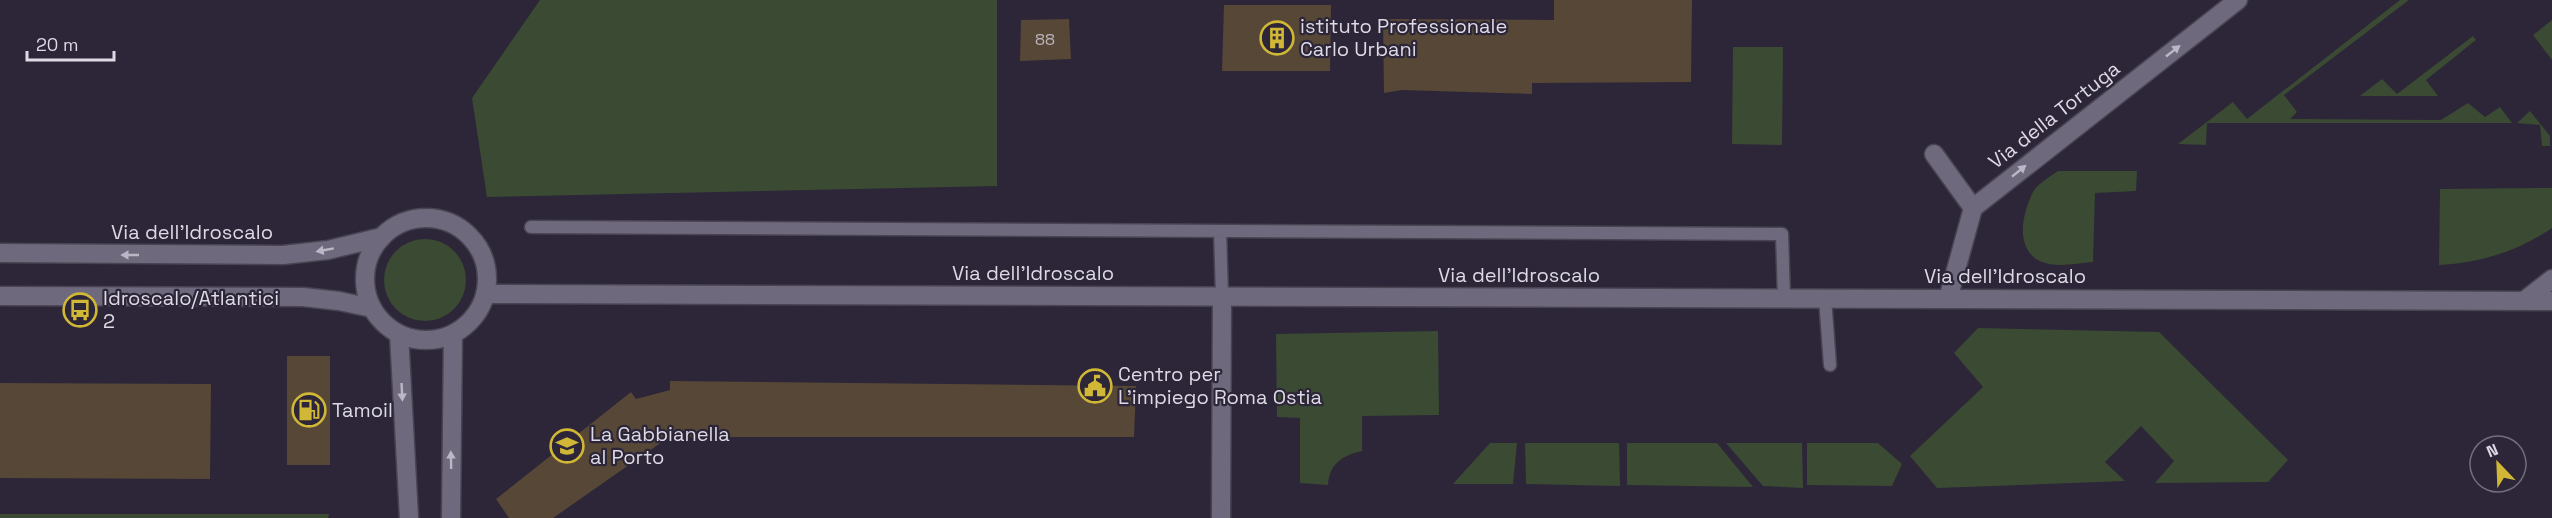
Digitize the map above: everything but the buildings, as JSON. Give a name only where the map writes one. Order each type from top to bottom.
[{"type":"street","name":"Via della Tortuga","points":[[1973,208],[2238,0]]},
{"type":"street","points":[[1934,154],[1973,208],[1948,299]]},
{"type":"street","points":[[422,218],[446,221],[468,234],[483,255],[488,281],[486,294],[474,317],[453,334],[444,338],[423,340],[399,334],[383,322],[372,308],[366,292],[365,273],[370,255],[382,237],[403,223],[422,218]]},
{"type":"street","name":"Via dell'Idroscalo","points":[[0,253],[283,255],[328,250],[382,237]]},
{"type":"street","points":[[2525,300],[2552,279]]},
{"type":"street","name":"Via dell'Idroscalo","points":[[486,294],[2552,301]]},
{"type":"street","points":[[0,296],[294,297],[339,301],[372,308]]},
{"type":"street","points":[[1221,518],[1222,296]]},
{"type":"street","points":[[399,334],[409,518]]},
{"type":"street","points":[[451,518],[453,334]]},
{"type":"lane","points":[[531,227],[1782,234],[1784,298]]},
{"type":"lane","points":[[1220,231],[1222,296]]},
{"type":"lane","points":[[1825,298],[1830,365]]},
{"type":"green space","points":[[540,0],[997,0],[997,186],[487,197],[472,98]]},
{"type":"green space","points":[[2400,0],[2409,0],[2284,95],[2297,112],[2290,119],[2441,120],[2468,103],[2485,117],[2500,107],[2512,123],[2207,123],[2206,145],[2178,144],[2233,102],[2247,119]]},
{"type":"green space","points":[[2552,20],[2552,60],[2533,35]]},
{"type":"green space","points":[[2473,36],[2476,40],[2426,80],[2438,96],[2360,96],[2382,79],[2397,94]]},
{"type":"green space","points":[[1733,47],[1783,47],[1782,145],[1732,144]]},
{"type":"green space","points":[[2530,111],[2550,136],[2550,146],[2542,146],[2540,125],[2517,123]]},
{"type":"green space","points":[[2058,171],[2137,171],[2136,191],[2095,193],[2093,262],[2048,264],[2033,256],[2027,249],[2023,231],[2029,201],[2038,186]]},
{"type":"green space","points":[[2552,188],[2552,228],[2526,243],[2498,254],[2469,262],[2439,265],[2440,189]]},
{"type":"green space","points":[[417,239],[433,239],[448,246],[459,257],[466,272],[463,296],[454,309],[433,321],[417,321],[402,314],[391,303],[384,288],[384,272],[391,257],[402,246]]},
{"type":"green space","points":[[1978,328],[2159,332],[2288,460],[2268,482],[2155,483],[2174,461],[2141,426],[2105,462],[2125,481],[1937,488],[1910,456],[1983,387],[1954,353]]},
{"type":"green space","points":[[1438,331],[1439,415],[1362,416],[1362,451],[1343,458],[1334,466],[1328,485],[1300,483],[1300,418],[1277,417],[1276,334]]},
{"type":"green space","points":[[1490,443],[1517,443],[1513,484],[1453,484]]},
{"type":"green space","points":[[1525,443],[1619,443],[1620,486],[1526,484]]},
{"type":"green space","points":[[1627,443],[1717,443],[1753,487],[1627,485]]},
{"type":"green space","points":[[1726,443],[1802,443],[1803,488],[1763,486]]},
{"type":"green space","points":[[1807,443],[1878,443],[1902,464],[1892,486],[1807,485]]},
{"type":"green space","points":[[0,514],[329,514],[328,518],[0,518]]},
{"type":"place","name":"istituto Professionale Carlo Urbani","points":[[1277,38]]},
{"type":"place","name":"Idroscalo/Atlantici 2","points":[[80,310]]},
{"type":"place","name":"Centro per L'impiego Roma Ostia","points":[[1095,386]]},
{"type":"place","name":"Tamoil","points":[[309,410]]},
{"type":"place","name":"La Gabbianella al Porto","points":[[567,446]]}]
